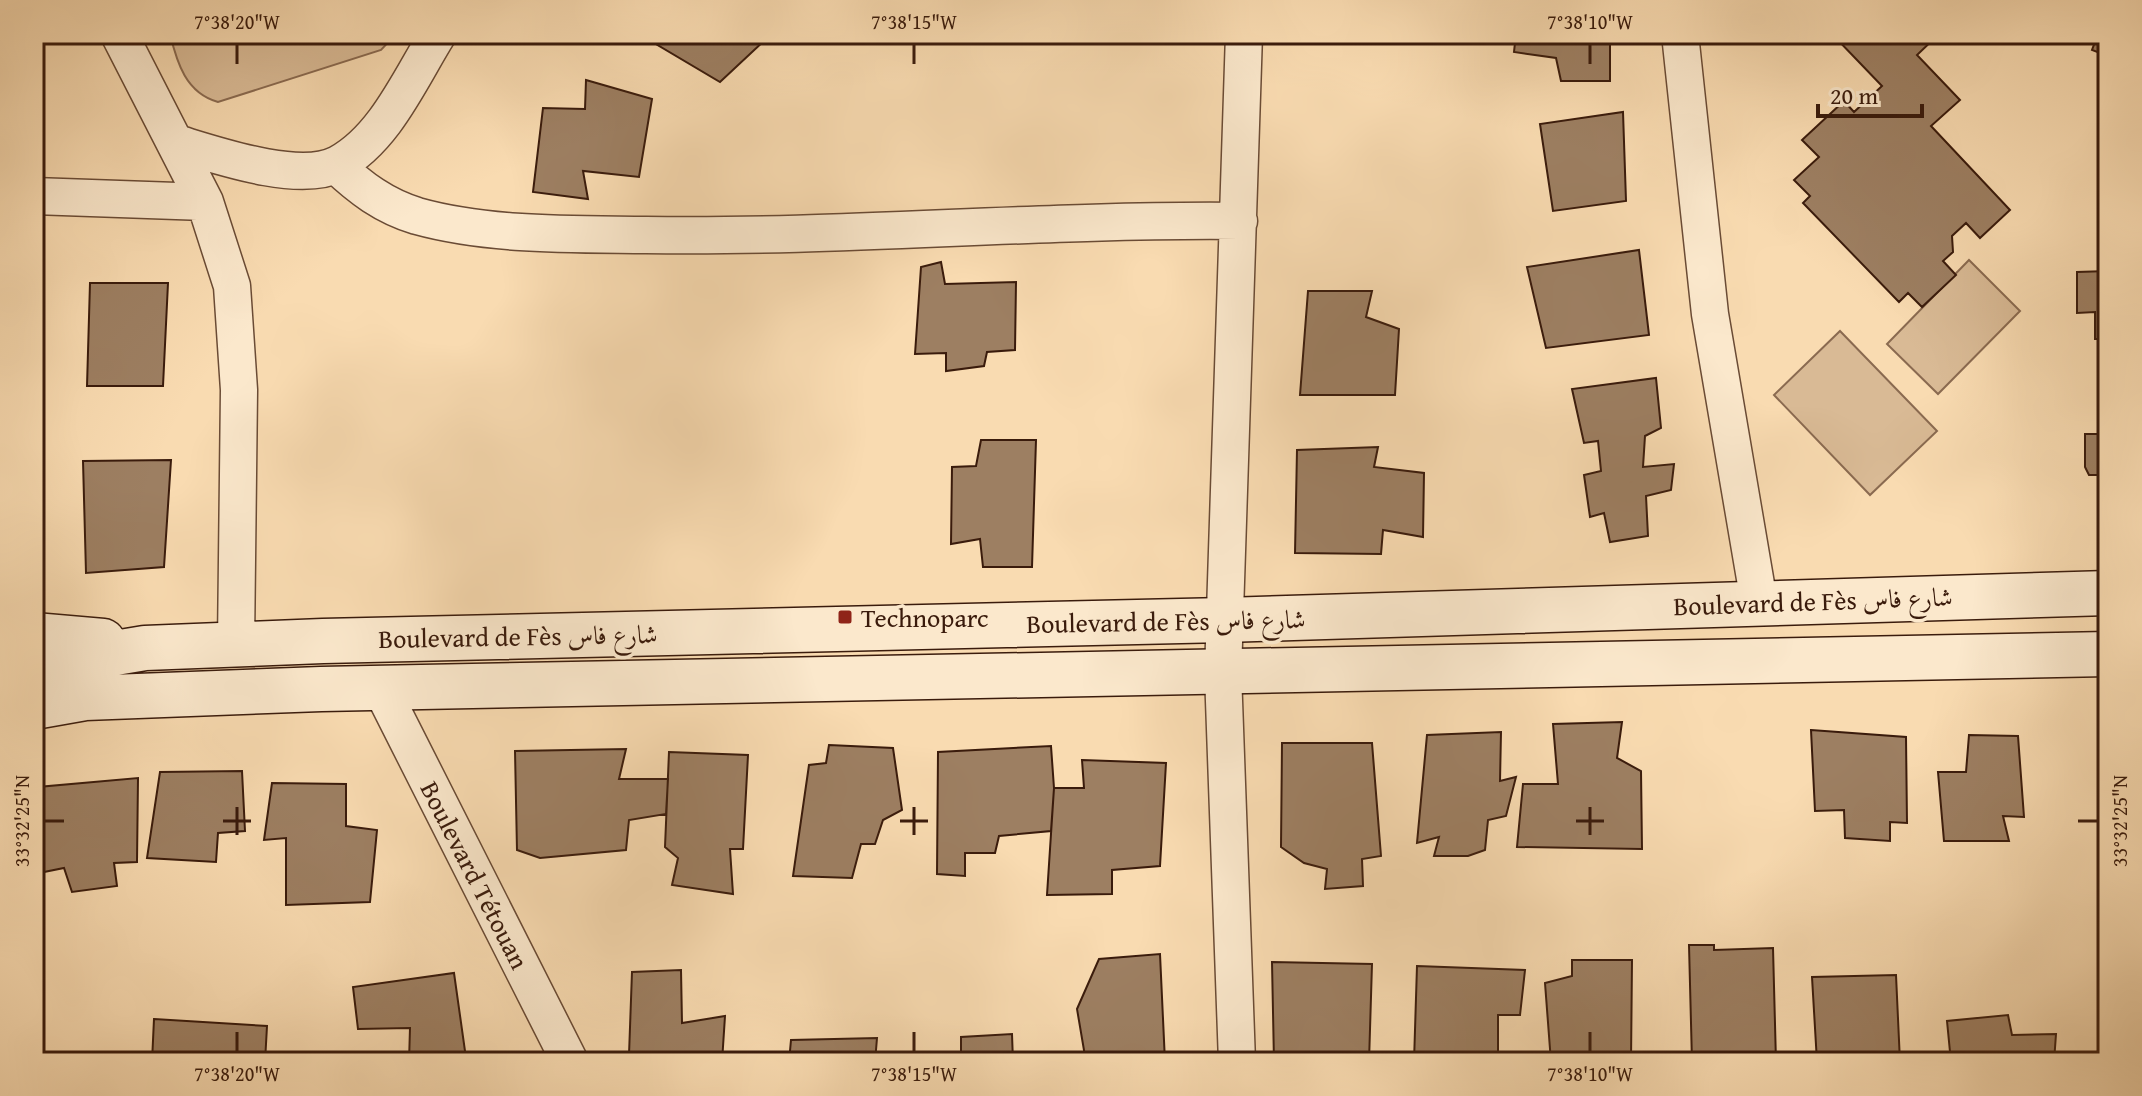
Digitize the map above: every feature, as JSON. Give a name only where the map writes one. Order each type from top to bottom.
[{"type":"main road","name":"Boulevard de Fès شارع فاس","points":[[34,671],[55,663],[145,648],[236,644],[1225,620],[2108,593]]},
{"type":"main road","points":[[34,635],[145,648]]},
{"type":"main road","name":"Boulevard de Fès شارع فاس","points":[[34,707],[85,698],[381,688],[2108,654]]},
{"type":"street","points":[[119,34],[205,202],[226,260],[236,317],[236,644]]},
{"type":"street","points":[[176,143],[264,165],[299,169],[336,165],[374,135],[438,34]]},
{"type":"street","points":[[1237,1062],[1223,673],[1244,34]]},
{"type":"street","points":[[1680,34],[1710,314],[1759,602]]},
{"type":"street","points":[[336,165],[368,193],[393,208],[449,223],[523,231],[702,235],[1239,221]]},
{"type":"street","points":[[34,196],[205,202]]},
{"type":"street","name":"Boulevard Tétouan","points":[[381,688],[570,1062]]},
{"type":"shaded area","points":[[170,34],[396,34],[381,50],[218,102],[198,92],[185,76]]},
{"type":"shaded area","points":[[1969,260],[2020,311],[1938,394],[1887,344]]},
{"type":"shaded area","points":[[1840,331],[1937,431],[1870,495],[1774,395]]},
{"type":"building","points":[[276,34],[303,34],[278,42]]},
{"type":"building","points":[[639,34],[756,34],[765,40],[720,82]]},
{"type":"building","points":[[1072,34],[1154,34],[1153,44],[1072,43]]},
{"type":"building","points":[[1516,34],[1610,34],[1610,81],[1561,81],[1556,58],[1514,52]]},
{"type":"building","points":[[1832,34],[1939,34],[1917,55],[1960,100],[1931,126],[2010,210],[1980,238],[1966,223],[1952,236],[1953,252],[1943,261],[1956,275],[1922,307],[1908,293],[1899,302],[1803,203],[1810,196],[1794,180],[1819,157],[1802,140],[1844,101],[1854,112],[1882,86]]},
{"type":"building","points":[[2098,34],[2108,34],[2108,56],[2092,50]]},
{"type":"building","points":[[586,80],[652,99],[639,177],[583,171],[588,199],[533,192],[543,108],[585,109]]},
{"type":"building","points":[[1623,112],[1626,201],[1553,211],[1540,124]]},
{"type":"building","points":[[1639,250],[1649,335],[1546,348],[1527,267]]},
{"type":"building","points":[[941,262],[945,284],[1016,282],[1015,350],[987,352],[984,366],[946,371],[946,353],[915,354],[921,267]]},
{"type":"building","points":[[2108,271],[2108,339],[2095,339],[2095,312],[2077,313],[2077,272]]},
{"type":"building","points":[[90,283],[168,283],[163,386],[87,386]]},
{"type":"building","points":[[1308,291],[1372,291],[1366,317],[1399,329],[1395,395],[1300,395]]},
{"type":"building","points":[[1656,378],[1661,428],[1645,436],[1643,467],[1674,464],[1671,490],[1646,496],[1648,536],[1610,542],[1604,513],[1590,517],[1584,475],[1601,471],[1598,441],[1584,443],[1572,389]]},
{"type":"building","points":[[2099,393],[2108,393],[2108,475],[2089,475],[2085,467],[2085,434],[2099,434]]},
{"type":"building","points":[[981,440],[1036,440],[1032,567],[983,567],[980,539],[951,544],[952,467],[976,466]]},
{"type":"building","points":[[1378,447],[1374,467],[1424,473],[1423,537],[1383,530],[1381,554],[1295,553],[1297,450]]},
{"type":"building","points":[[171,460],[164,567],[86,573],[83,461]]},
{"type":"building","points":[[1622,722],[1617,758],[1641,771],[1642,849],[1517,847],[1523,784],[1558,784],[1553,724]]},
{"type":"building","points":[[1811,730],[1906,737],[1907,823],[1890,822],[1890,841],[1845,838],[1844,810],[1815,811]]},
{"type":"building","points":[[1501,732],[1500,781],[1516,777],[1506,816],[1488,820],[1485,850],[1468,856],[1434,856],[1439,837],[1417,843],[1427,735]]},
{"type":"building","points":[[1969,735],[2018,736],[2024,817],[2003,816],[2009,841],[1944,841],[1938,772],[1966,772]]},
{"type":"building","points":[[1282,743],[1372,743],[1381,856],[1362,859],[1363,886],[1325,889],[1327,869],[1304,863],[1281,847]]},
{"type":"building","points":[[829,745],[893,748],[902,810],[883,820],[875,844],[861,844],[852,878],[793,876],[809,765],[826,763]]},
{"type":"building","points":[[1051,746],[1054,788],[1051,831],[999,836],[995,853],[965,853],[965,876],[937,874],[938,752]]},
{"type":"building","points":[[626,749],[619,779],[668,779],[666,814],[629,820],[626,850],[540,858],[517,850],[515,751]]},
{"type":"building","points":[[669,752],[748,755],[743,849],[730,849],[733,894],[672,885],[678,858],[665,847]]},
{"type":"building","points":[[1082,760],[1166,763],[1160,866],[1112,870],[1112,894],[1047,895],[1054,788],[1084,788]]},
{"type":"building","points":[[242,771],[245,831],[218,833],[216,862],[147,858],[160,772]]},
{"type":"building","points":[[138,778],[137,862],[114,863],[117,886],[72,892],[64,868],[44,872],[38,787]]},
{"type":"building","points":[[272,783],[346,784],[346,826],[377,830],[370,902],[286,905],[286,838],[264,840]]},
{"type":"building","points":[[1689,945],[1714,945],[1714,950],[1773,948],[1776,1062],[1692,1062]]},
{"type":"building","points":[[1160,954],[1165,1062],[1086,1062],[1077,1009],[1099,959]]},
{"type":"building","points":[[1572,960],[1632,960],[1631,1062],[1551,1062],[1545,983],[1572,976]]},
{"type":"building","points":[[1272,962],[1372,964],[1369,1062],[1274,1062]]},
{"type":"building","points":[[1417,966],[1525,970],[1520,1015],[1498,1015],[1498,1062],[1414,1062]]},
{"type":"building","points":[[681,970],[682,1023],[725,1016],[722,1062],[683,1062],[682,1055],[629,1055],[632,972]]},
{"type":"building","points":[[454,973],[466,1058],[455,1062],[409,1062],[410,1028],[358,1029],[353,987]]},
{"type":"building","points":[[1896,975],[1900,1062],[1817,1062],[1812,977]]},
{"type":"building","points":[[2008,1015],[2012,1035],[2056,1034],[2054,1062],[1951,1062],[1947,1021]]},
{"type":"building","points":[[154,1019],[267,1026],[265,1062],[152,1062]]},
{"type":"building","points":[[1012,1034],[1013,1062],[902,1062],[903,1057],[961,1058],[961,1037]]},
{"type":"building","points":[[877,1038],[875,1062],[789,1062],[791,1040]]},
{"type":"place","name":"Technoparc","points":[[845,617]]}]
